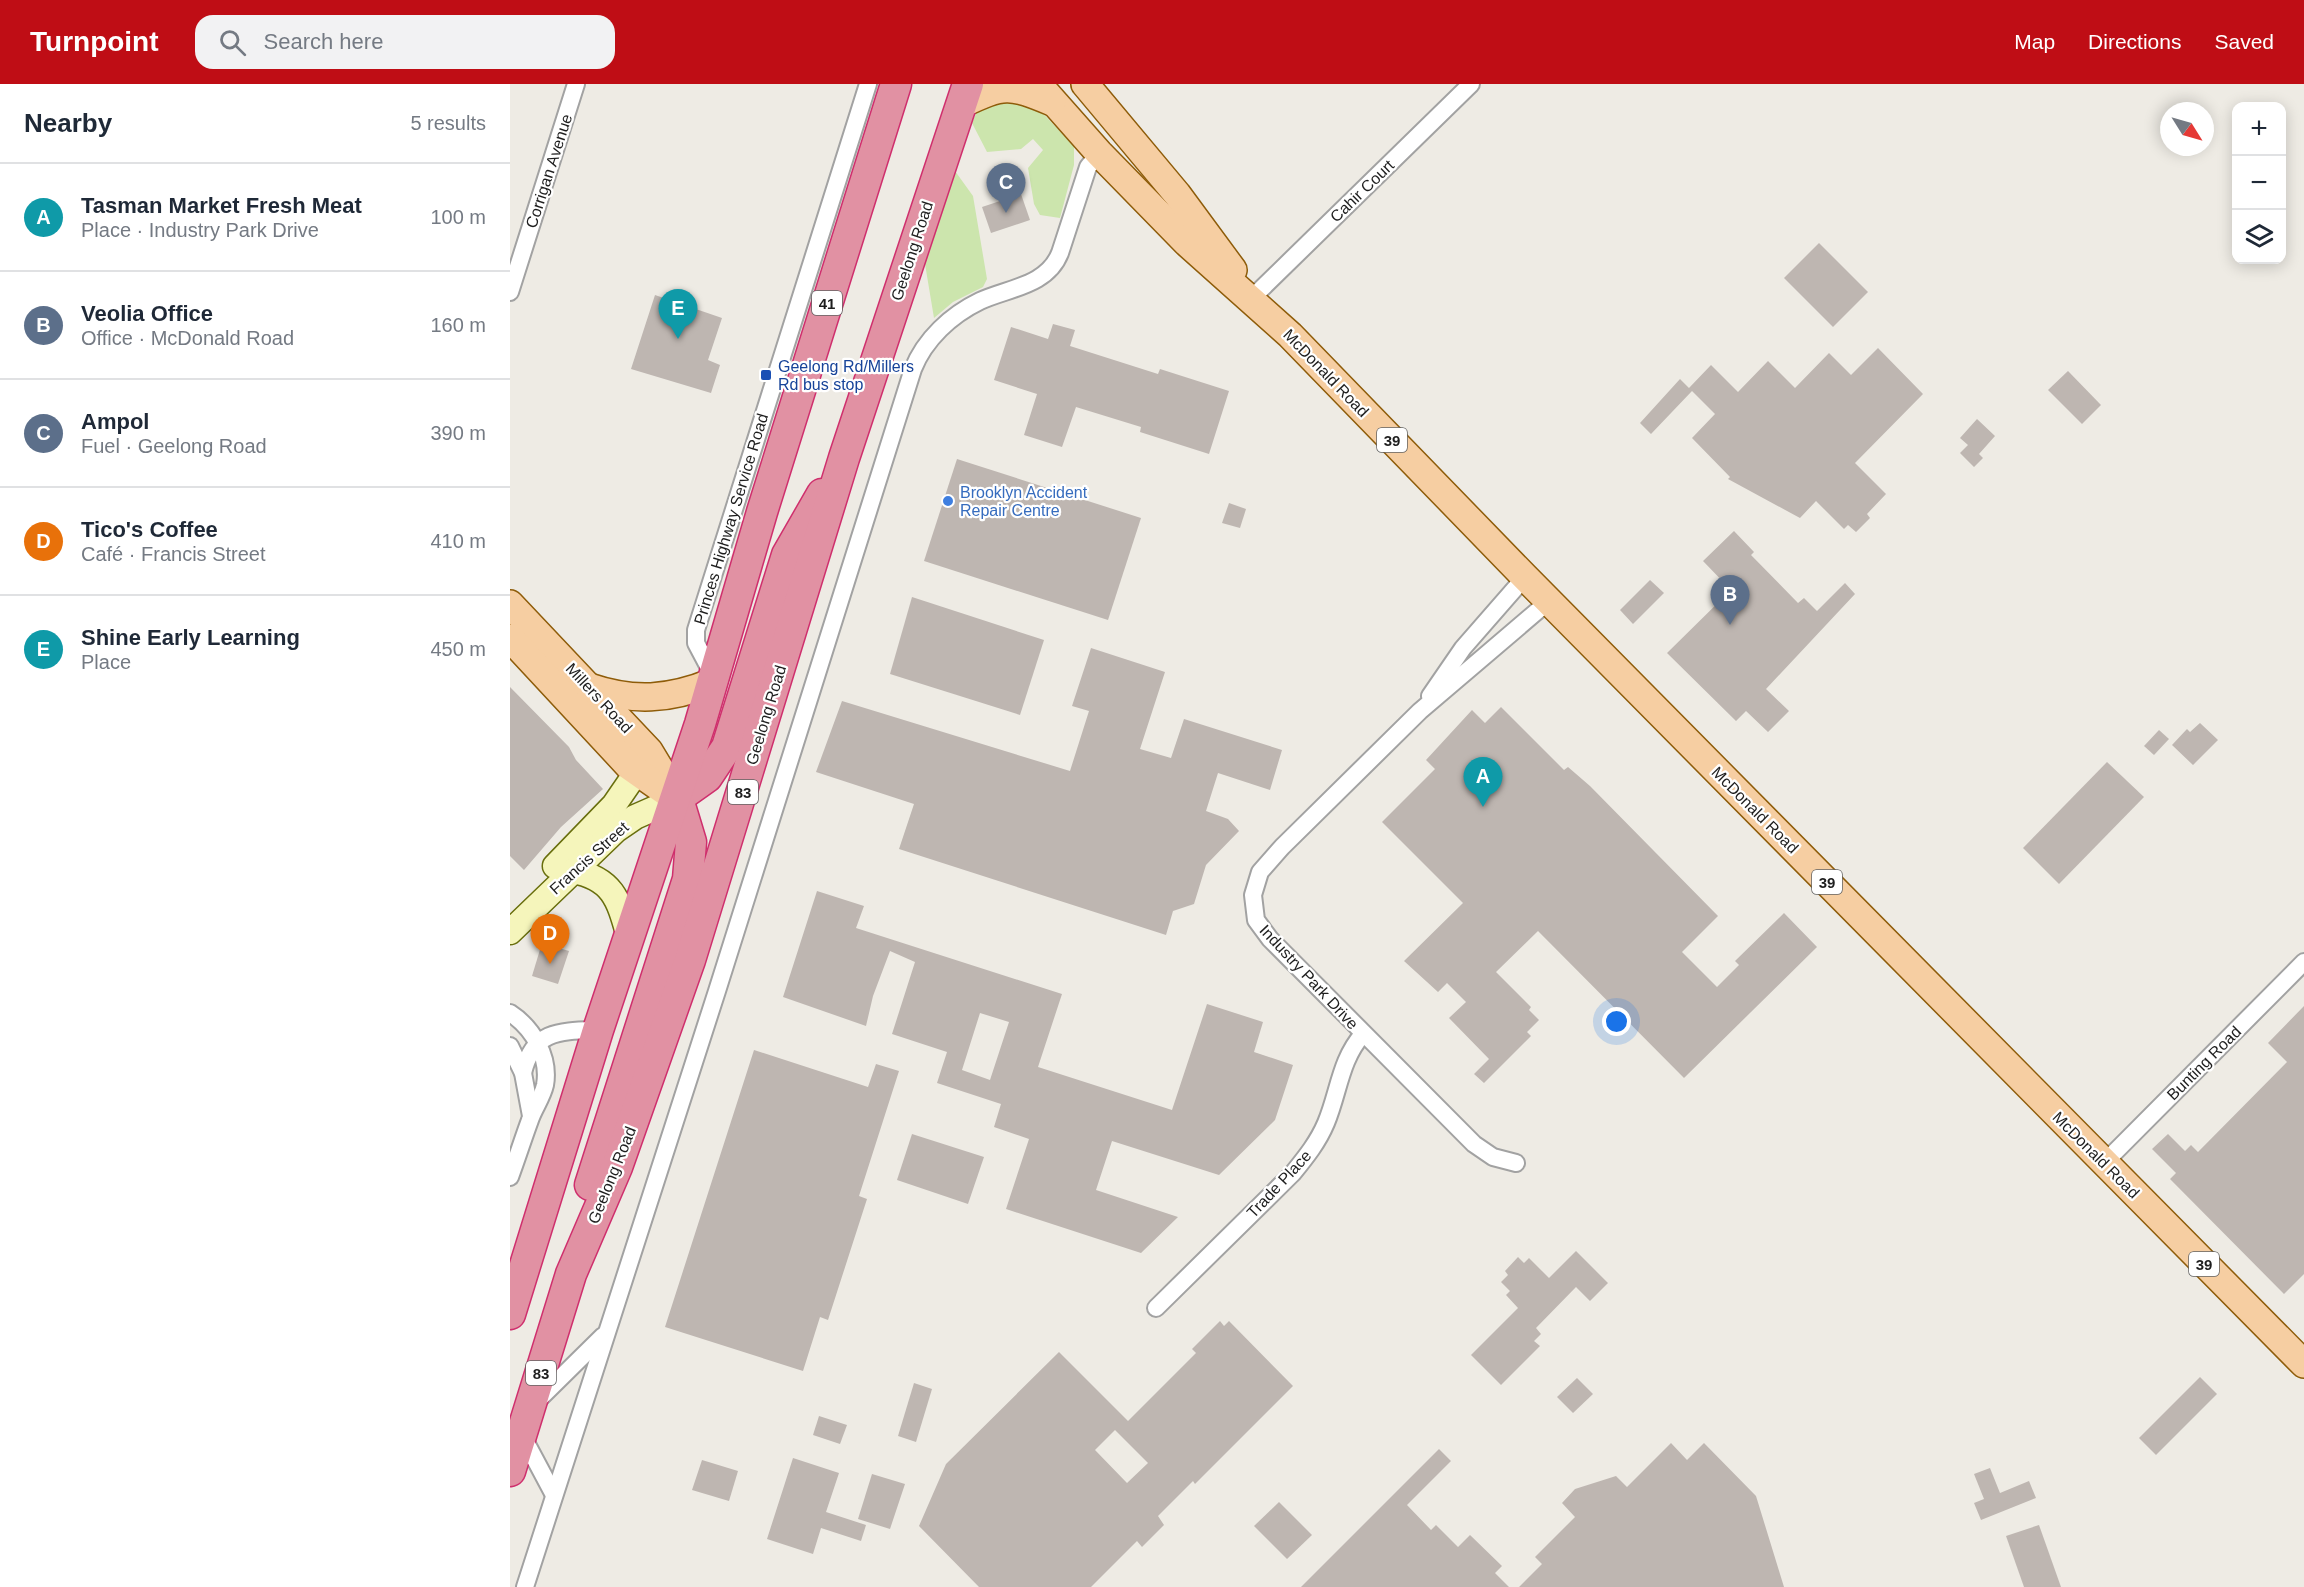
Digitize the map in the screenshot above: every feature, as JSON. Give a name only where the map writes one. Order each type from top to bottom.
[{"type":"highway","name":"41","points":[[713,680],[890,87]]},
{"type":"highway","name":"Geelong Road","points":[[510,1471],[571,1274],[626,1143],[690,960],[844,458],[965,94]]},
{"type":"highway","points":[[677,798],[707,777],[723,754],[787,555],[844,458]]},
{"type":"highway","points":[[510,1314],[598,1030],[677,798],[713,680]]},
{"type":"highway","points":[[571,1274],[577,1233],[588,1191],[688,879],[691,842],[677,798]]},
{"type":"main road","name":"McDonald Road","points":[[1086,84],[1204,229],[1255,301]]},
{"type":"main road","points":[[965,94],[1008,87],[1047,94]]},
{"type":"main road","name":"McDonald Road","points":[[1047,94],[1099,153],[1187,243],[1255,301],[2304,1364]]},
{"type":"main road","points":[[1099,153],[1124,129]]},
{"type":"main road","name":"Millers Road","points":[[510,604],[636,773],[677,798]]},
{"type":"main road","name":"Millers Road","points":[[510,638],[649,751],[677,798]]},
{"type":"main road","points":[[580,695],[642,697],[680,695],[713,680]]},
{"type":"main road","points":[[510,910],[536,896],[614,805],[636,773]]},
{"type":"main road","name":"Francis Street","points":[[510,932],[536,896],[573,872],[616,830],[635,818],[677,798]]},
{"type":"main road","points":[[573,872],[594,876],[608,887],[618,904],[630,939]]},
{"type":"street","name":"Corrigan Avenue","points":[[510,292],[576,84]]},
{"type":"street","name":"Cahir Court","points":[[1255,301],[1471,84]]},
{"type":"street","name":"Geelong Road","points":[[525,1587],[917,361],[937,333],[962,311],[988,297],[1031,282],[1053,265],[1059,256],[1088,167],[1099,153]]},
{"type":"street","name":"Industry Park Drive","points":[[1420,711],[1463,648],[1525,577]]},
{"type":"street","name":"Industry Park Drive","points":[[1516,1163],[1493,1157],[1474,1144],[1363,1034],[1270,939],[1256,920],[1253,895],[1260,872],[1282,847],[1420,711],[1549,601]]},
{"type":"street","name":"Bunting Road","points":[[2104,1163],[2304,962]]},
{"type":"street","points":[[510,1013],[527,1027],[537,1043],[543,1060],[545,1082],[510,1178]]},
{"type":"street","points":[[523,1073],[537,1043],[556,1033],[598,1030]]},
{"type":"street","name":"Trade Place","points":[[1156,1308],[1293,1173],[1312,1150],[1326,1122],[1346,1057],[1363,1034]]},
{"type":"street","points":[[510,1046],[523,1073],[531,1116]]},
{"type":"street","name":"Geelong Road","points":[[526,1422],[606,1333]]},
{"type":"street","points":[[526,1422],[554,1495]]},
{"type":"green space","points":[[997,98],[1032,102],[1074,146],[1074,165],[1060,218],[1040,215],[1034,204],[1028,168],[1043,150],[1033,139],[1021,149],[987,152],[972,123],[977,111]]},
{"type":"green space","points":[[955,171],[973,196],[987,279],[983,287],[953,302],[934,318],[924,258]]},
{"type":"building","points":[[1021,194],[1030,220],[991,233],[982,207]]},
{"type":"building","points":[[1819,243],[1868,292],[1833,327],[1784,278]]},
{"type":"building","points":[[655,295],[722,318],[708,360],[720,365],[711,393],[631,369]]},
{"type":"building","points":[[1053,324],[1075,330],[1070,346],[1158,374],[1160,369],[1229,391],[1209,454],[1140,432],[1141,427],[1076,407],[1062,447],[1024,435],[1037,394],[994,380],[1011,327],[1048,339]]},
{"type":"building","points":[[1878,348],[1923,394],[1855,463],[1886,494],[1867,514],[1870,518],[1856,532],[1848,525],[1844,529],[1816,501],[1800,518],[1728,479],[1730,477],[1692,438],[1715,414],[1692,391],[1651,434],[1640,423],[1680,379],[1689,388],[1711,365],[1738,392],[1768,361],[1795,388],[1829,353],[1851,375]]},
{"type":"building","points":[[2068,371],[2101,405],[2082,424],[2048,390]]},
{"type":"building","points":[[1977,419],[1995,436],[1979,454],[1983,458],[1974,467],[1960,453],[1968,445],[1960,438]]},
{"type":"building","points":[[957,459],[1141,518],[1108,620],[924,561]]},
{"type":"building","points":[[1229,503],[1246,509],[1240,528],[1222,523]]},
{"type":"building","points":[[1734,531],[1754,552],[1751,555],[1798,603],[1804,598],[1817,611],[1845,583],[1855,594],[1766,689],[1789,711],[1768,732],[1746,711],[1736,721],[1667,653],[1731,590],[1703,561]]},
{"type":"building","points":[[1650,580],[1664,593],[1633,624],[1620,610]]},
{"type":"building","points":[[912,597],[1044,640],[1020,715],[890,674]]},
{"type":"building","points":[[1091,648],[1165,672],[1140,749],[1171,758],[1184,719],[1282,750],[1270,790],[1218,773],[1206,811],[1228,819],[1239,831],[1206,865],[1194,904],[1173,911],[1166,935],[899,849],[914,804],[816,772],[842,701],[1070,771],[1089,711],[1072,706]]},
{"type":"building","points":[[510,687],[569,747],[576,760],[603,789],[561,827],[524,870],[510,856]]},
{"type":"building","points":[[1501,707],[1564,770],[1568,767],[1590,786],[1718,916],[1682,952],[1717,987],[1739,965],[1735,961],[1784,913],[1817,947],[1684,1078],[1538,931],[1496,972],[1531,1007],[1529,1010],[1539,1020],[1527,1032],[1531,1036],[1484,1083],[1474,1074],[1489,1059],[1449,1018],[1466,1002],[1447,983],[1438,992],[1404,961],[1463,903],[1382,822],[1435,769],[1426,760],[1472,710],[1485,723]]},
{"type":"building","points":[[2200,723],[2218,740],[2193,765],[2172,745],[2187,729],[2190,732]]},
{"type":"building","points":[[2159,730],[2169,739],[2154,755],[2144,746]]},
{"type":"building","points":[[2107,762],[2144,797],[2059,884],[2023,848]]},
{"type":"building","points":[[817,891],[864,906],[856,928],[1062,994],[1038,1067],[1172,1110],[1207,1004],[1263,1022],[1254,1052],[1293,1065],[1275,1120],[1219,1175],[1112,1141],[1096,1190],[1178,1217],[1141,1253],[1006,1209],[1029,1139],[994,1127],[1001,1104],[937,1083],[947,1052],[892,1034],[915,962],[890,951],[873,996],[866,1026],[783,997]],"holes":[[[980,1013],[1009,1022],[990,1080],[962,1070]]]},
{"type":"building","points":[[542,943],[569,951],[558,984],[532,976]]},
{"type":"building","points":[[2304,1006],[2304,1274],[2284,1294],[2170,1179],[2176,1173],[2152,1149],[2168,1134],[2185,1151],[2191,1145],[2198,1152],[2287,1062],[2268,1043]]},
{"type":"building","points":[[754,1050],[868,1087],[876,1064],[899,1071],[859,1196],[867,1199],[828,1320],[820,1317],[803,1371],[665,1327]]},
{"type":"building","points":[[912,1134],[984,1157],[968,1204],[897,1180]]},
{"type":"building","points":[[1576,1251],[1608,1283],[1590,1301],[1576,1287],[1536,1328],[1541,1334],[1534,1341],[1540,1346],[1501,1385],[1471,1355],[1518,1308],[1506,1295],[1510,1291],[1501,1282],[1508,1275],[1505,1271],[1518,1257],[1524,1263],[1529,1258],[1549,1278]]},
{"type":"building","points":[[1220,1321],[1224,1326],[1229,1321],[1293,1386],[1195,1484],[1193,1481],[1158,1516],[1164,1525],[1142,1547],[1137,1541],[1091,1587],[979,1587],[919,1526],[946,1464],[1059,1352],[1128,1421],[1196,1353],[1192,1349]],"holes":[[[1115,1430],[1148,1463],[1127,1483],[1095,1450]]]},
{"type":"building","points":[[2200,1377],[2217,1394],[2156,1455],[2139,1438]]},
{"type":"building","points":[[1577,1378],[1593,1394],[1573,1413],[1557,1397]]},
{"type":"building","points":[[914,1383],[932,1389],[916,1442],[898,1436]]},
{"type":"building","points":[[819,1416],[847,1425],[840,1444],[813,1435]]},
{"type":"building","points":[[1671,1443],[1687,1460],[1704,1443],[1756,1496],[1784,1587],[1519,1587],[1542,1564],[1535,1557],[1575,1517],[1562,1503],[1575,1489],[1616,1476],[1627,1487]]},
{"type":"building","points":[[1439,1449],[1451,1461],[1407,1505],[1431,1530],[1436,1525],[1458,1547],[1470,1535],[1502,1566],[1495,1573],[1509,1587],[1301,1587]]},
{"type":"building","points":[[793,1458],[839,1473],[826,1512],[866,1525],[861,1541],[821,1528],[813,1554],[767,1539]]},
{"type":"building","points":[[702,1460],[738,1471],[729,1501],[692,1490]]},
{"type":"building","points":[[1990,1468],[2000,1493],[2029,1481],[2036,1498],[1981,1520],[1974,1503],[1984,1499],[1974,1474]]},
{"type":"building","points":[[872,1474],[905,1484],[890,1529],[858,1519]]},
{"type":"building","points":[[1279,1502],[1312,1535],[1287,1559],[1254,1526]]},
{"type":"building","points":[[2039,1525],[2061,1587],[2024,1587],[2006,1536]]},
{"type":"place","name":"Ampol","points":[[1006,213]]},
{"type":"place","name":"Shine Early Learning","points":[[678,339]]},
{"type":"place","name":"Geelong Rd/Millers Rd bus stop","points":[[766,375]]},
{"type":"place","name":"Brooklyn Accident Repair Centre","points":[[948,501]]},
{"type":"place","name":"Veolia Office","points":[[1730,625]]},
{"type":"place","name":"Tasman Market Fresh Meat","points":[[1483,807]]},
{"type":"place","name":"Tico's Coffee","points":[[550,964]]}]
